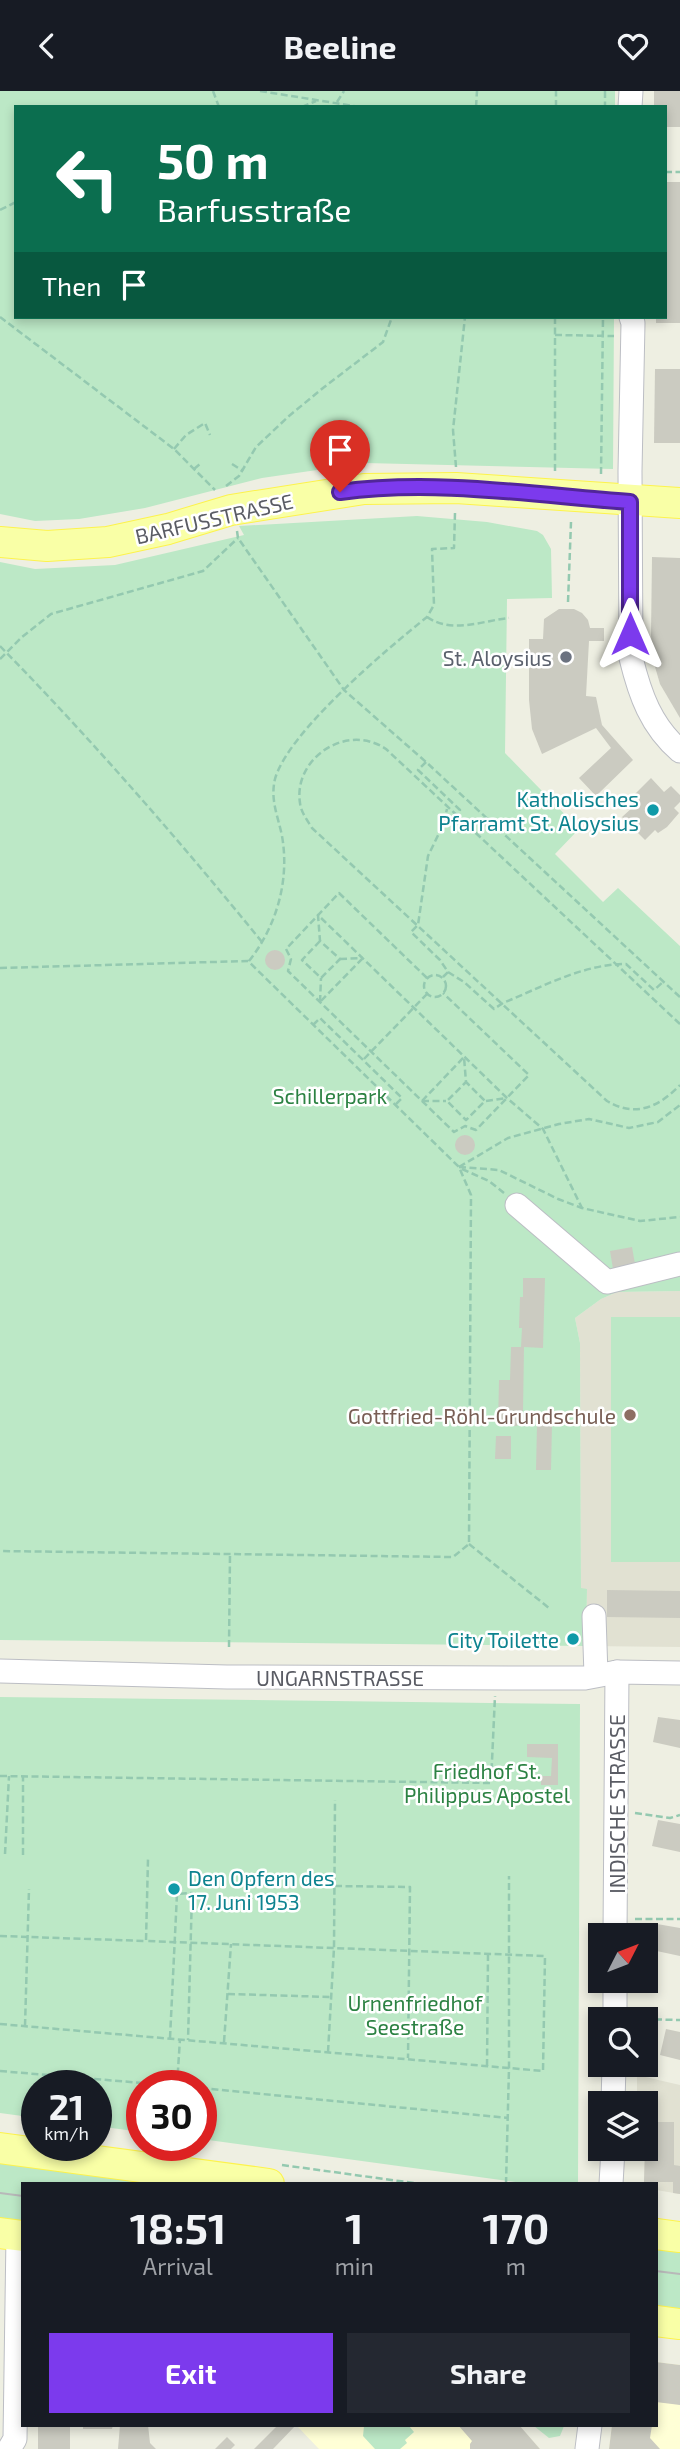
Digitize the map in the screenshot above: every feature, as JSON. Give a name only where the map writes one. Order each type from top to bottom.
[{"type":"main road","name":"BARFUSSTRASSE","points":[[0,542],[47,546],[107,542],[168,529],[230,510],[364,489],[456,501],[680,503]]},
{"type":"main road","points":[[0,2148],[254,2182]]},
{"type":"main road","points":[[658,2234],[680,2237]]},
{"type":"main road","points":[[658,2321],[680,2324]]},
{"type":"street","points":[[632,319],[631,658],[636,682],[647,711],[667,740],[680,751]]},
{"type":"street","points":[[517,1205],[607,1282],[680,1264]]},
{"type":"street","name":"INDISCHE STRASSE","points":[[594,1616],[607,1673],[615,1923]]},
{"type":"street","name":"UNGARNSTRASSE","points":[[0,1671],[227,1677],[585,1678],[607,1673],[680,1674]]},
{"type":"street","points":[[611,2182],[612,2161]]},
{"type":"street","points":[[9,2449],[15,2439],[14,2235]]},
{"type":"street","points":[[587,2449],[590,2427]]},
{"type":"path","points":[[260,91],[348,105]]},
{"type":"path","points":[[337,103],[344,91]]},
{"type":"path","points":[[306,105],[318,99]]},
{"type":"path","points":[[0,317],[174,449],[215,490]]},
{"type":"path","points":[[224,488],[243,471],[256,447],[281,424],[383,342],[391,319]]},
{"type":"path","points":[[248,961],[263,943],[272,925],[283,878],[282,835],[272,799],[275,779],[282,762],[297,741],[344,690],[427,617],[434,605],[432,549],[454,548],[456,501],[453,430],[465,319]]},
{"type":"path","points":[[555,319],[555,471]]},
{"type":"path","points":[[601,476],[603,319]]},
{"type":"path","points":[[555,335],[614,336]]},
{"type":"path","points":[[174,449],[186,435],[205,423],[210,435]]},
{"type":"path","points":[[194,468],[200,464]]},
{"type":"path","points":[[232,464],[243,471]]},
{"type":"path","points":[[569,602],[571,522]]},
{"type":"path","points":[[236,530],[238,538],[344,690],[426,762],[680,997]]},
{"type":"path","points":[[0,659],[51,614],[203,571],[238,538]]},
{"type":"path","points":[[427,617],[450,626],[509,618]]},
{"type":"path","points":[[0,646],[65,713],[263,943]]},
{"type":"path","points":[[680,1024],[386,749],[367,739],[344,739],[333,744],[311,764],[302,782],[299,802],[312,828],[598,1094],[617,1107],[640,1110],[661,1102],[680,1085]]},
{"type":"path","points":[[426,762],[418,770],[460,810],[456,816]]},
{"type":"path","points":[[447,808],[443,825],[428,856],[418,925],[411,932],[440,960],[448,972],[464,982],[494,1009],[579,971],[616,964],[626,964],[654,990],[663,982]]},
{"type":"path","points":[[427,978],[339,893],[286,949],[291,959],[288,971],[454,1132],[461,1127],[476,1130],[529,1075],[443,993]]},
{"type":"path","points":[[318,915],[320,941],[340,959]]},
{"type":"path","points":[[318,915],[507,1098],[543,1129],[582,1208]]},
{"type":"path","points":[[302,960],[320,941]]},
{"type":"path","points":[[320,1002],[321,978],[340,959],[363,958]]},
{"type":"path","points":[[320,1002],[363,958]]},
{"type":"path","points":[[291,959],[302,960],[321,978]]},
{"type":"path","points":[[0,968],[248,961],[459,1167],[489,1181],[517,1205]]},
{"type":"path","points":[[443,977],[448,972]]},
{"type":"path","points":[[435,974],[443,977],[446,985],[443,993],[435,997],[427,994],[424,986],[427,978],[435,974]]},
{"type":"path","points":[[363,1060],[427,994]]},
{"type":"path","points":[[313,1025],[320,1018],[402,1098],[395,1105]]},
{"type":"path","points":[[464,1057],[466,1082],[485,1101]]},
{"type":"path","points":[[422,1101],[464,1057]]},
{"type":"path","points":[[422,1101],[447,1101],[466,1082]]},
{"type":"path","points":[[466,1120],[485,1101],[507,1098]]},
{"type":"path","points":[[447,1101],[466,1120],[468,1127]]},
{"type":"path","points":[[459,1167],[508,1138],[589,1119],[629,1128],[658,1122],[680,1105]]},
{"type":"path","points":[[459,1167],[499,1170],[582,1208],[640,1220],[680,1217]]},
{"type":"path","points":[[459,1167],[471,1195],[469,1544]]},
{"type":"path","points":[[0,1551],[453,1557],[469,1544]]},
{"type":"path","points":[[469,1544],[549,1608]]},
{"type":"path","points":[[229,1647],[230,1554]]},
{"type":"path","points":[[0,1776],[491,1783],[495,1696]]},
{"type":"path","points":[[5,1854],[9,1776]]},
{"type":"path","points":[[23,1776],[23,1856]]},
{"type":"path","points":[[328,2052],[334,1948],[335,1800]]},
{"type":"path","points":[[635,1813],[670,1818],[680,1815]]},
{"type":"path","points":[[146,1941],[148,1859]]},
{"type":"path","points":[[506,2182],[509,1876]]},
{"type":"path","points":[[335,1886],[410,1887],[408,2059]]},
{"type":"path","points":[[25,2026],[29,1889]]},
{"type":"path","points":[[170,2038],[177,1894],[192,1893],[188,2040]]},
{"type":"path","points":[[635,1919],[680,1919]]},
{"type":"path","points":[[0,1936],[545,1956],[543,2071],[0,2024]]},
{"type":"path","points":[[224,2043],[230,1944]]},
{"type":"path","points":[[487,2066],[488,1954]]},
{"type":"path","points":[[228,1994],[331,1997]]},
{"type":"path","points":[[658,2020],[680,2020]]},
{"type":"path","points":[[178,2070],[180,2039]]},
{"type":"path","points":[[0,2071],[126,2082]]},
{"type":"path","points":[[217,2090],[508,2118]]},
{"type":"shaded area","name":"Gottfried-Röhl-Grundschule","points":[[680,1291],[680,1647],[586,1646],[587,1590],[581,1589],[580,1343],[575,1318],[601,1299],[617,1292]]},
{"type":"shaded area","points":[[637,2077],[680,2085],[680,2194],[658,2190],[658,2182],[644,2182],[645,2161],[658,2161],[658,2091],[637,2091]]},
{"type":"shaded area","points":[[658,2362],[680,2365],[680,2449],[609,2449],[612,2427],[658,2427]]},
{"type":"shaded area","points":[[298,2427],[520,2427],[540,2449],[319,2449]]},
{"type":"green space","points":[[0,91],[615,91],[615,105],[14,105],[14,319],[614,319],[613,469],[365,463],[262,478],[145,508],[79,519],[35,521],[0,514]]},
{"type":"green space","name":"Schillerpark","points":[[417,516],[487,522],[537,531],[543,535],[551,549],[552,598],[507,599],[505,753],[579,829],[555,854],[603,902],[618,888],[680,946],[680,1291],[617,1292],[601,1299],[575,1318],[580,1343],[581,1588],[587,1589],[586,1646],[0,1640],[0,562],[35,569],[115,565],[244,535],[239,526]]},
{"type":"green space","points":[[611,1317],[680,1317],[680,1562],[611,1562]]},
{"type":"green space","name":"Urnenfriedhof Seestraße","points":[[0,1697],[580,1704],[578,2182],[515,2182],[217,2141],[217,2070],[126,2070],[126,2130],[112,2128],[112,2070],[21,2070],[21,2116],[0,2113]]},
{"type":"green space","points":[[0,2156],[21,2159],[21,2161],[196,2182],[21,2182],[21,2224],[0,2221]]},
{"type":"green space","points":[[658,2244],[680,2247],[680,2311],[658,2308]]},
{"type":"green space","points":[[364,2427],[410,2427],[414,2432],[400,2449],[375,2449],[363,2436]]},
{"type":"green space","points":[[535,2427],[564,2427],[560,2436],[549,2438]]},
{"type":"building","points":[[654,91],[680,91],[680,127],[667,127],[667,105],[654,105]]},
{"type":"building","points":[[667,182],[680,182],[680,323],[656,323],[656,319],[667,319]]},
{"type":"building","points":[[655,369],[680,369],[680,443],[654,443]]},
{"type":"building","points":[[652,557],[680,558],[680,718],[660,684],[653,660]]},
{"type":"building","points":[[559,609],[574,609],[588,620],[590,628],[604,628],[604,641],[589,641],[586,696],[596,697],[602,725],[633,760],[596,796],[579,778],[611,748],[596,728],[542,754],[532,729],[529,639],[543,639],[544,619]]},
{"type":"building","name":"Katholisches Pfarramt St. Aloysius","points":[[651,778],[664,792],[671,786],[680,795],[680,802],[674,808],[679,813],[667,827],[658,833],[655,830],[645,840],[622,817],[633,807],[627,802]]},
{"type":"building","points":[[271,950],[279,950],[285,960],[279,970],[271,970],[265,964],[265,956]]},
{"type":"building","points":[[461,1135],[469,1135],[475,1145],[469,1155],[461,1155],[455,1149],[455,1141]]},
{"type":"building","points":[[632,1247],[635,1264],[613,1269],[610,1251]]},
{"type":"building","points":[[523,1278],[545,1278],[543,1348],[524,1347],[523,1411],[517,1411],[517,1426],[498,1426],[499,1380],[510,1380],[511,1347],[521,1347],[522,1328],[519,1328]]},
{"type":"building","points":[[537,1424],[552,1424],[551,1470],[536,1470]]},
{"type":"building","points":[[496,1436],[511,1436],[511,1459],[495,1459]]},
{"type":"building","points":[[607,1590],[680,1591],[680,1618],[607,1617]]},
{"type":"building","name":"City Toilette","points":[[569,1633],[576,1633],[576,1645],[569,1645]]},
{"type":"building","points":[[658,1717],[680,1720],[680,1748],[653,1742]]},
{"type":"building","points":[[527,1744],[558,1744],[558,1785],[541,1785],[541,1776],[551,1776],[552,1758],[527,1757]]},
{"type":"building","points":[[508,1791],[521,1791],[521,1799],[507,1798]]},
{"type":"building","points":[[658,1820],[680,1824],[680,1852],[652,1846]]},
{"type":"building","points":[[658,1924],[680,1928],[680,1956],[658,1951]]},
{"type":"building","points":[[666,2029],[680,2032],[680,2060],[660,2055]]},
{"type":"building","points":[[658,2122],[674,2122],[674,2165],[680,2166],[680,2194],[673,2193],[673,2182],[644,2182],[645,2161],[658,2161]]},
{"type":"building","points":[[658,2362],[680,2365],[680,2405],[658,2402]]},
{"type":"building","points":[[38,2427],[70,2427],[70,2449],[38,2449]]},
{"type":"building","points":[[83,2427],[112,2427],[112,2429]]},
{"type":"building","points":[[120,2427],[148,2427],[150,2443],[156,2449],[118,2449]]},
{"type":"building","points":[[276,2427],[294,2427],[273,2449],[254,2449]]},
{"type":"building","points":[[460,2427],[521,2427],[540,2449],[470,2449],[472,2441]]},
{"type":"building","points":[[612,2427],[652,2427],[650,2438],[660,2449],[609,2449]]},
{"type":"building","points":[[227,2437],[235,2445],[231,2449],[215,2449]]},
{"type":"tram line","points":[[0,2193],[21,2196]]},
{"type":"tram line","points":[[658,2271],[680,2274]]},
{"type":"place","name":"St. Aloysius","points":[[566,657]]},
{"type":"place","name":"Katholisches Pfarramt St. Aloysius","points":[[653,810]]},
{"type":"place","name":"Gottfried-Röhl-Grundschule","points":[[630,1415]]},
{"type":"place","name":"City Toilette","points":[[573,1639]]},
{"type":"place","name":"Den Opfern des 17. Juni 1953","points":[[174,1889]]},
{"type":"route","points":[[340,492],[408,487],[456,488],[630,502],[630,634]]},
{"type":"park label","name":"Friedhof St. Philippus Apostel","points":[[487,1782]]}]
